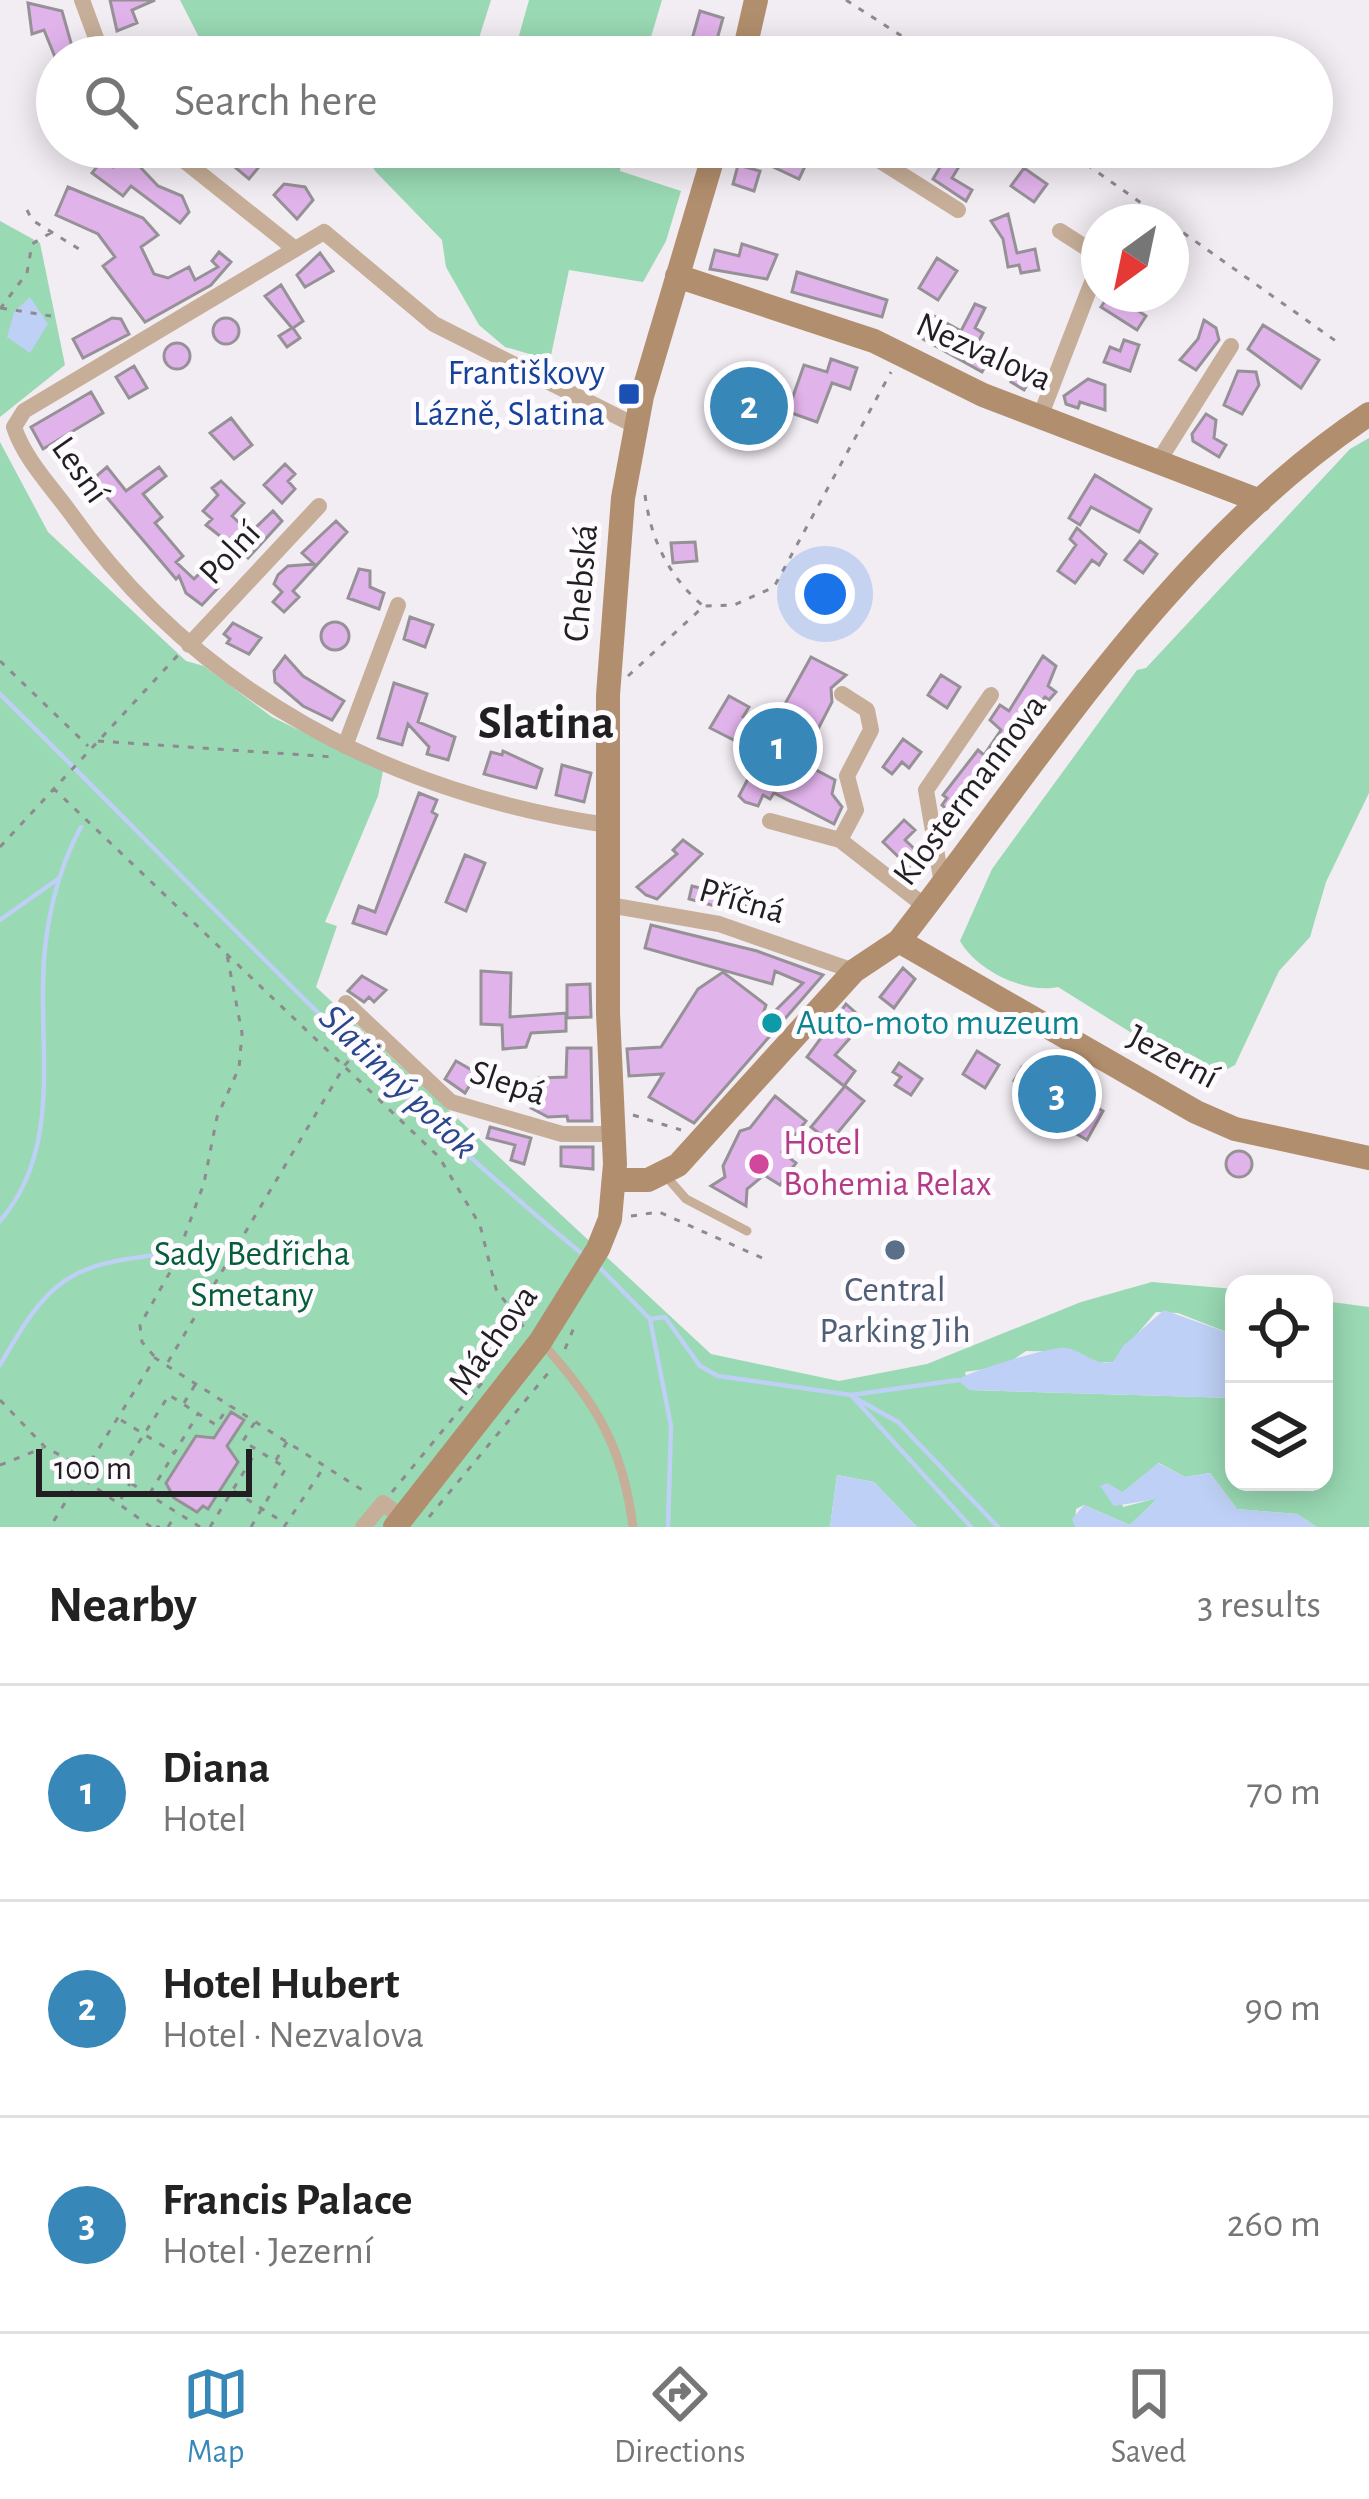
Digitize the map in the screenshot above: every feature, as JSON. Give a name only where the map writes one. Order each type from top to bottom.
[{"type":"street","points":[[82,0],[95,36]]},
{"type":"street","points":[[747,36],[756,0]]},
{"type":"street","points":[[193,168],[295,250]]},
{"type":"street","name":"Chebská","points":[[615,1180],[608,695],[623,498],[636,426],[709,168]]},
{"type":"street","points":[[891,168],[958,210]]},
{"type":"street","points":[[1060,231],[1081,247]]},
{"type":"street","name":"Lesní","points":[[607,825],[446,787],[279,714],[189,645],[98,554],[14,427],[24,411],[325,232],[434,324],[636,426]]},
{"type":"street","name":"Nezvalova","points":[[676,276],[899,354],[1040,417],[1260,501]]},
{"type":"street","points":[[1040,417],[1081,308]]},
{"type":"street","points":[[1158,462],[1231,346]]},
{"type":"street","name":"Klostermannova","points":[[664,1174],[854,971],[899,941],[1130,644],[1260,501],[1369,414]]},
{"type":"street","name":"Polní","points":[[189,645],[319,506]]},
{"type":"street","points":[[345,746],[398,605]]},
{"type":"street","points":[[840,840],[856,810],[847,776],[872,730],[867,710],[842,694]]},
{"type":"street","points":[[942,884],[926,790],[991,695]]},
{"type":"street","points":[[770,821],[840,840],[926,907]]},
{"type":"street","name":"Příčná","points":[[609,905],[719,924],[854,971]]},
{"type":"street","name":"Jezerní","points":[[899,941],[1196,1112],[1235,1129],[1369,1158]]},
{"type":"street","name":"Slepá","points":[[346,1003],[451,1102],[562,1134],[614,1124]]},
{"type":"street","points":[[615,1180],[664,1174]]},
{"type":"street","name":"Máchova","points":[[400,1518],[549,1351],[610,1219],[615,1180]]},
{"type":"street","points":[[363,1527],[400,1518]]},
{"type":"lane","points":[[664,1174],[686,1199],[747,1231]]},
{"type":"lane","points":[[549,1351],[613,1437],[627,1477],[633,1527]]},
{"type":"path","points":[[847,0],[902,36]]},
{"type":"path","points":[[1092,168],[1143,204]]},
{"type":"path","points":[[27,210],[32,220],[79,249]]},
{"type":"path","points":[[51,316],[0,308],[27,273],[32,244],[54,231]]},
{"type":"path","points":[[1189,237],[1340,344]]},
{"type":"path","points":[[608,695],[704,606],[734,605],[774,587],[842,470],[899,354]]},
{"type":"path","points":[[643,484],[648,524],[674,580],[704,606]]},
{"type":"path","points":[[0,847],[80,756],[189,645]]},
{"type":"path","points":[[0,661],[89,747]]},
{"type":"path","points":[[96,741],[332,758],[345,746]]},
{"type":"path","points":[[53,788],[347,1062],[439,1157],[480,1225],[496,1289],[508,1311],[549,1351]]},
{"type":"path","points":[[227,954],[242,1033],[239,1068],[217,1117],[204,1183],[174,1265],[140,1325],[142,1342],[155,1358],[400,1518],[581,1312]]},
{"type":"path","points":[[167,1364],[347,1062],[371,1036]]},
{"type":"path","points":[[614,1124],[702,1137]]},
{"type":"path","points":[[621,1222],[637,1213],[659,1212],[769,1261]]},
{"type":"path","points":[[50,1527],[121,1420],[155,1358]]},
{"type":"path","points":[[184,1404],[196,1383]]},
{"type":"path","points":[[200,1527],[118,1475],[169,1395],[216,1425],[230,1405]]},
{"type":"path","points":[[0,1400],[45,1447],[78,1465],[74,1472],[156,1527]]},
{"type":"path","points":[[149,1495],[198,1414]]},
{"type":"path","points":[[121,1420],[175,1453]]},
{"type":"path","points":[[251,1527],[286,1468],[243,1441],[256,1421]]},
{"type":"path","points":[[275,1461],[288,1442]]},
{"type":"path","points":[[0,1465],[45,1447]]},
{"type":"path","points":[[210,1527],[257,1450]]},
{"type":"path","points":[[233,1490],[285,1526],[325,1465]]},
{"type":"path","points":[[120,1500],[130,1483]]},
{"type":"path","points":[[168,1527],[177,1513]]},
{"type":"green space","points":[[180,0],[491,0],[480,36],[198,36]]},
{"type":"green space","points":[[529,0],[662,0],[651,36],[519,36]]},
{"type":"green space","points":[[373,168],[620,168],[681,191],[666,241],[643,282],[569,270],[550,360],[505,347],[479,325],[446,267],[442,240]]},
{"type":"green space","points":[[0,221],[40,243],[65,365],[0,417]]},
{"type":"green space","points":[[1369,438],[1369,793],[1326,882],[1310,937],[1279,971],[1235,1065],[1207,1080],[1058,987],[1032,987],[990,971],[960,941],[992,869],[1137,670],[1146,668],[1350,449]]},
{"type":"green space","name":"Sady Bedřicha Smetany","points":[[0,442],[48,532],[186,661],[204,666],[272,717],[383,771],[378,796],[325,922],[337,926],[316,987],[711,1354],[839,1381],[927,1364],[1081,1302],[1152,1282],[1225,1288],[1225,1331],[1178,1313],[1156,1312],[1113,1362],[1090,1362],[1078,1352],[1026,1351],[1004,1366],[965,1372],[969,1390],[1225,1398],[1225,1491],[1333,1491],[1333,1302],[1369,1307],[1369,1527],[1317,1527],[1297,1514],[1237,1509],[1210,1473],[1185,1477],[1159,1463],[1123,1492],[1118,1491],[1123,1507],[1158,1498],[1130,1525],[1084,1505],[1076,1509],[1075,1527],[917,1527],[874,1482],[837,1475],[830,1527],[0,1527]]},
{"type":"water","points":[[30,297],[48,324],[30,353],[7,337],[14,312]]},
{"type":"water","points":[[1164,1310],[1225,1332],[1225,1398],[969,1390],[958,1380],[1058,1348],[1113,1362],[1123,1346]]},
{"type":"water","points":[[1158,1463],[1185,1477],[1210,1473],[1237,1509],[1297,1514],[1317,1527],[1075,1527],[1072,1519],[1084,1505],[1130,1525],[1157,1499],[1114,1506],[1100,1486],[1107,1483],[1123,1492]]},
{"type":"water","points":[[837,1475],[874,1482],[917,1527],[830,1527]]},
{"type":"building","points":[[110,0],[155,0],[132,10],[137,23],[117,31]]},
{"type":"building","points":[[28,3],[62,11],[69,36],[46,36],[44,30],[32,34]]},
{"type":"building","points":[[700,11],[723,18],[718,36],[693,36]]},
{"type":"building","points":[[96,168],[141,168],[158,186],[182,196],[189,212],[180,223],[131,186],[123,196],[92,173]]},
{"type":"building","points":[[236,168],[258,168],[249,179]]},
{"type":"building","points":[[737,168],[760,171],[754,191],[733,184]]},
{"type":"building","points":[[776,168],[804,168],[799,179]]},
{"type":"building","points":[[940,168],[958,168],[952,178],[972,190],[966,201],[933,179]]},
{"type":"building","points":[[1024,168],[1047,184],[1034,202],[1011,186]]},
{"type":"building","points":[[284,184],[305,187],[313,200],[297,219],[274,195]]},
{"type":"building","points":[[68,187],[143,218],[158,235],[141,247],[154,274],[168,278],[189,267],[195,280],[218,267],[212,261],[219,252],[231,262],[211,285],[145,322],[103,266],[115,257],[98,234],[56,215]]},
{"type":"building","points":[[1008,214],[1017,253],[1035,249],[1039,270],[1021,273],[1019,265],[1008,267],[1003,239],[991,221]]},
{"type":"building","points":[[742,244],[777,255],[767,279],[710,269],[715,250],[739,256]]},
{"type":"building","points":[[320,253],[333,271],[305,287],[297,275]]},
{"type":"building","points":[[937,258],[957,271],[938,300],[919,288]]},
{"type":"building","points":[[797,272],[887,300],[882,317],[792,292]]},
{"type":"building","points":[[281,285],[303,321],[293,328],[300,338],[287,347],[279,336],[292,328],[265,296]]},
{"type":"building","points":[[975,304],[985,308],[975,328],[983,333],[974,350],[989,359],[982,372],[921,338],[934,316],[961,331]]},
{"type":"building","points":[[1109,312],[1140,312],[1146,316],[1137,330]]},
{"type":"building","points":[[112,318],[121,319],[129,334],[83,358],[73,339]]},
{"type":"building","points":[[226,318],[239,331],[226,344],[213,331]]},
{"type":"building","points":[[1204,320],[1216,328],[1219,340],[1196,370],[1180,360],[1198,339]]},
{"type":"building","points":[[1263,325],[1319,360],[1301,388],[1248,349]]},
{"type":"building","points":[[1124,340],[1139,345],[1130,371],[1104,362],[1110,347],[1120,351]]},
{"type":"building","points":[[177,343],[190,356],[177,369],[164,356]]},
{"type":"building","points":[[831,359],[857,368],[850,389],[832,383],[817,422],[789,412],[771,435],[710,413],[723,379],[791,402],[804,365],[827,372]]},
{"type":"building","points":[[1015,360],[1036,369],[1024,390],[1011,382],[1014,377],[1008,373]]},
{"type":"building","points":[[134,366],[147,388],[129,398],[116,377]]},
{"type":"building","points":[[1238,371],[1256,372],[1259,385],[1242,414],[1224,405]]},
{"type":"building","points":[[1088,379],[1105,385],[1105,410],[1080,402],[1078,408],[1066,404],[1064,396]]},
{"type":"building","points":[[91,392],[103,413],[43,449],[31,427]]},
{"type":"building","points":[[1206,414],[1216,420],[1214,438],[1226,445],[1219,457],[1193,441],[1192,434]]},
{"type":"building","points":[[231,418],[252,445],[234,459],[210,433]]},
{"type":"building","points":[[285,464],[295,474],[288,481],[295,489],[282,503],[264,485]]},
{"type":"building","points":[[107,467],[126,491],[159,467],[166,476],[143,494],[162,517],[155,523],[183,556],[176,562],[194,579],[202,571],[218,588],[202,605],[186,593],[179,576],[176,579],[92,480]]},
{"type":"building","points":[[1095,475],[1151,509],[1139,532],[1091,507],[1080,525],[1069,518]]},
{"type":"building","points":[[221,481],[244,503],[232,516],[250,533],[273,511],[282,521],[248,558],[206,525],[212,519],[203,511],[218,495],[212,488]]},
{"type":"building","points":[[336,521],[347,532],[293,591],[299,597],[284,612],[273,602],[282,592],[274,584],[278,575],[288,566],[314,564],[302,553]]},
{"type":"building","points":[[1077,528],[1106,554],[1099,565],[1092,560],[1075,583],[1058,571],[1076,545],[1070,539]]},
{"type":"building","points":[[1140,541],[1157,554],[1143,573],[1125,560]]},
{"type":"building","points":[[695,542],[697,561],[673,563],[671,543]]},
{"type":"building","points":[[359,569],[370,571],[370,587],[384,593],[379,609],[348,598]]},
{"type":"building","points":[[410,617],[433,625],[425,647],[404,639]]},
{"type":"building","points":[[335,622],[345,626],[349,636],[345,646],[335,650],[325,646],[321,636],[325,626]]},
{"type":"building","points":[[233,623],[261,638],[249,654],[227,643],[230,639],[224,634]]},
{"type":"building","points":[[285,656],[303,676],[344,701],[332,720],[303,706],[275,682],[274,671]]},
{"type":"building","points":[[1043,656],[1056,666],[1048,686],[1056,692],[1037,707],[1033,704],[1021,723],[1028,728],[970,805],[954,816],[942,805],[947,798],[943,795],[978,750],[984,755],[1001,730],[990,720],[1000,705],[1009,711]]},
{"type":"building","points":[[811,657],[846,675],[831,688],[832,702],[801,762],[835,780],[832,794],[842,807],[834,824],[774,793],[770,799],[763,795],[758,806],[745,802],[739,796],[761,754],[710,728],[729,696],[749,707],[743,717],[770,731]]},
{"type":"building","points":[[941,675],[960,687],[947,708],[928,695]]},
{"type":"building","points":[[394,683],[427,694],[418,722],[455,737],[448,760],[427,754],[429,747],[408,724],[402,745],[378,738]]},
{"type":"building","points":[[903,739],[921,752],[909,768],[902,762],[892,774],[883,767]]},
{"type":"building","points":[[503,751],[542,769],[536,788],[484,774],[491,752],[502,755]]},
{"type":"building","points":[[562,765],[591,773],[584,802],[556,795]]},
{"type":"building","points":[[419,793],[437,800],[432,812],[437,815],[386,934],[353,923],[359,906],[375,912]]},
{"type":"building","points":[[904,820],[915,830],[905,840],[921,855],[909,867],[883,842]]},
{"type":"building","points":[[683,840],[702,854],[657,899],[646,895],[637,887],[677,854],[673,850]]},
{"type":"building","points":[[465,855],[485,863],[466,911],[446,902]]},
{"type":"building","points":[[692,886],[747,900],[744,914],[689,899]]},
{"type":"building","points":[[651,925],[757,951],[823,975],[694,1123],[649,1097],[663,1074],[629,1076],[627,1049],[661,1047],[698,989],[723,972],[766,1005],[759,1027],[803,983],[775,971],[772,984],[645,948]]},
{"type":"building","points":[[903,968],[915,979],[894,1008],[880,997]]},
{"type":"building","points":[[481,971],[511,973],[510,1017],[566,1013],[566,1031],[531,1033],[526,1047],[503,1049],[502,1025],[481,1024]]},
{"type":"building","points":[[362,976],[386,990],[374,1002],[369,997],[364,1002],[348,991]]},
{"type":"building","points":[[590,984],[591,1017],[567,1018],[567,985]]},
{"type":"building","points":[[846,1004],[865,1021],[835,1055],[855,1071],[844,1086],[807,1057]]},
{"type":"building","points":[[567,1048],[591,1048],[592,1121],[548,1117],[531,1108],[539,1078],[566,1077]]},
{"type":"building","points":[[977,1051],[999,1065],[985,1088],[963,1074]]},
{"type":"building","points":[[1043,1059],[1095,1088],[1087,1102],[1103,1111],[1087,1140],[1020,1101],[1027,1088],[1014,1081],[1022,1067],[1036,1072]]},
{"type":"building","points":[[456,1061],[477,1073],[465,1093],[445,1079]]},
{"type":"building","points":[[899,1063],[922,1079],[911,1095],[895,1085],[901,1077],[893,1072]]},
{"type":"building","points":[[845,1086],[864,1101],[830,1142],[811,1127]]},
{"type":"building","name":"Hotel Bohemia Relax","points":[[775,1096],[806,1121],[782,1152],[796,1163],[780,1185],[764,1175],[747,1189],[746,1206],[711,1186],[725,1177],[723,1166],[740,1131],[750,1128]]},
{"type":"building","points":[[490,1127],[531,1138],[524,1164],[511,1160],[515,1145],[487,1138]]},
{"type":"building","points":[[561,1147],[593,1147],[593,1169],[561,1166]]},
{"type":"building","points":[[1239,1151],[1252,1164],[1239,1177],[1226,1164]]},
{"type":"building","points":[[231,1412],[244,1420],[227,1446],[238,1462],[208,1509],[203,1506],[197,1512],[174,1498],[166,1483],[196,1436],[214,1438]]},
{"type":"waterway","name":"Slatinný potok","points":[[0,694],[360,1054],[586,1257]]},
{"type":"waterway","points":[[0,1221],[19,1194],[39,1136],[46,941],[58,882],[81,827]]},
{"type":"waterway","points":[[0,920],[58,879]]},
{"type":"waterway","points":[[0,1365],[33,1313],[64,1281],[105,1264],[166,1254]]},
{"type":"waterway","name":"Slatinný potok","points":[[600,1268],[650,1319],[671,1426],[668,1527]]},
{"type":"waterway","points":[[650,1319],[665,1317],[700,1366],[718,1376],[851,1395],[971,1527]]},
{"type":"waterway","points":[[851,1395],[958,1380]]},
{"type":"waterway","points":[[857,1399],[898,1422],[998,1527]]},
{"type":"place","name":"Františkovy Lázně, Slatina","points":[[629,394]]},
{"type":"place","name":"Hotel Hubert","points":[[749,406]]},
{"type":"place","name":"Diana","points":[[778,747]]},
{"type":"place","name":"Auto-moto muzeum","points":[[772,1023]]},
{"type":"place","name":"Francis Palace","points":[[1057,1094]]},
{"type":"place","name":"Hotel Bohemia Relax","points":[[759,1164]]},
{"type":"place","name":"Central Parking Jih","points":[[895,1250]]},
{"type":"district","name":"Slatina","points":[[546,724]]}]
